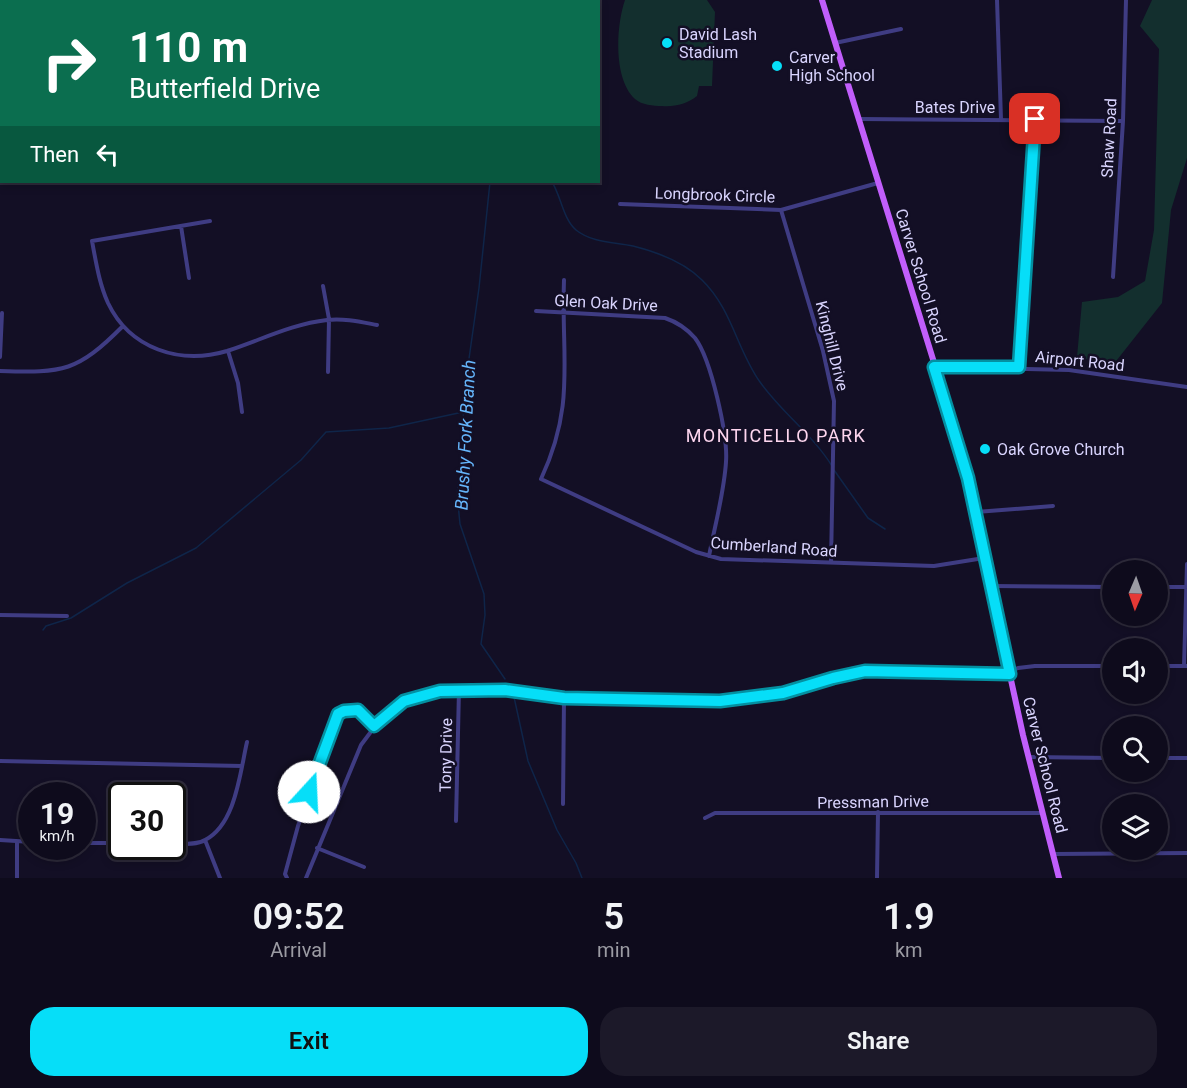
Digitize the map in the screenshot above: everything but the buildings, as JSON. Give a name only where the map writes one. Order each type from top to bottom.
[{"type":"main road","name":"Carver School Road","points":[[822,0],[959,442],[1029,757],[1059,878]]},
{"type":"street","points":[[997,0],[1001,119]]},
{"type":"street","name":"Shaw Road","points":[[1113,277],[1123,121],[1126,0]]},
{"type":"street","points":[[835,43],[902,29]]},
{"type":"street","name":"Bates Drive","points":[[858,118],[1123,121]]},
{"type":"street","points":[[1019,367],[1035,119]]},
{"type":"street","name":"Longbrook Circle","points":[[620,204],[781,210],[878,183]]},
{"type":"street","name":"Kinghill Drive","points":[[781,210],[823,351],[834,401],[831,563]]},
{"type":"street","points":[[210,221],[92,241],[99,278],[108,304],[123,326],[147,345],[177,356],[201,357],[228,351],[279,332],[329,320],[377,325]]},
{"type":"street","points":[[181,226],[189,278]]},
{"type":"street","points":[[563,312],[564,280]]},
{"type":"street","points":[[323,286],[329,320],[328,372]]},
{"type":"street","name":"Glen Oak Drive","points":[[536,311],[665,318],[686,330],[700,346],[726,442],[725,475],[709,556]]},
{"type":"street","name":"Cumberland Road","points":[[563,312],[566,381],[564,413],[555,450],[541,479],[709,556],[934,566],[985,558]]},
{"type":"street","points":[[0,357],[3,314]]},
{"type":"street","points":[[0,371],[44,372],[70,368],[91,357],[123,326]]},
{"type":"street","points":[[228,351],[238,383],[242,412]]},
{"type":"street","name":"Airport Road","points":[[934,367],[1019,367],[1069,370],[1187,387]]},
{"type":"street","points":[[976,512],[1053,506]]},
{"type":"street","points":[[1168,666],[1185,666],[1187,564]]},
{"type":"street","points":[[991,586],[1102,587]]},
{"type":"street","points":[[1168,587],[1186,587]]},
{"type":"street","points":[[0,615],[67,616]]},
{"type":"street","points":[[306,878],[349,770],[374,726],[391,709],[415,696],[459,689],[505,690],[564,698],[731,700],[783,693],[865,671],[1010,674],[1018,668],[1035,666],[1102,666]]},
{"type":"street","name":"Tony Drive","points":[[456,820],[459,689]]},
{"type":"street","points":[[563,804],[564,698]]},
{"type":"street","points":[[287,878],[285,874],[298,826],[336,716],[344,711],[358,710],[374,726]]},
{"type":"street","points":[[186,842],[205,840],[226,819],[247,742]]},
{"type":"street","points":[[1029,757],[1102,758]]},
{"type":"street","points":[[1168,758],[1187,758]]},
{"type":"street","points":[[0,761],[242,766]]},
{"type":"street","points":[[877,878],[878,812]]},
{"type":"street","name":"Pressman Drive","points":[[705,818],[715,813],[820,815],[878,812],[1043,813]]},
{"type":"street","points":[[0,840],[17,842],[17,878]]},
{"type":"street","points":[[205,840],[220,878]]},
{"type":"street","points":[[317,848],[364,867]]},
{"type":"street","points":[[1054,854],[1187,853]]},
{"type":"green space","name":"David Lash Stadium","points":[[625,0],[707,0],[715,12],[712,86],[699,86],[697,96],[676,105],[651,105],[635,99],[623,79],[618,52],[618,37]]},
{"type":"green space","points":[[1152,0],[1187,0],[1187,158],[1171,210],[1162,303],[1113,365],[1077,357],[1082,302],[1118,297],[1145,281],[1154,230],[1159,49],[1140,26]]},
{"type":"waterway","name":"Brushy Fork Branch","points":[[490,183],[479,288],[464,394],[462,454],[457,494],[460,524],[484,594],[485,615],[481,644],[505,679]]},
{"type":"waterway","points":[[552,183],[568,220],[582,234],[596,240],[633,246],[661,255],[679,263],[702,280],[720,304],[745,357],[760,382],[832,466]]},
{"type":"waterway","points":[[43,630],[46,626],[71,618],[127,583],[196,548],[301,460],[326,432],[389,428],[463,412]]},
{"type":"waterway","points":[[834,470],[868,518],[885,529]]},
{"type":"waterway","name":"Brushy Fork Branch","points":[[514,697],[528,761],[557,830],[582,878]]},
{"type":"place","name":"David Lash Stadium","points":[[667,43]]},
{"type":"place","name":"Carver High School","points":[[777,66]]},
{"type":"place","name":"Oak Grove Church","points":[[985,449]]},
{"type":"district","name":"MONTICELLO PARK","points":[[776,435]]},
{"type":"route","points":[[309,792],[338,714],[342,711],[358,710],[374,726],[391,709],[404,701],[428,692],[459,689],[505,690],[564,698],[720,701],[761,698],[850,673],[865,671],[1010,674],[968,478],[954,426],[934,367],[1019,367],[1035,119]]}]
